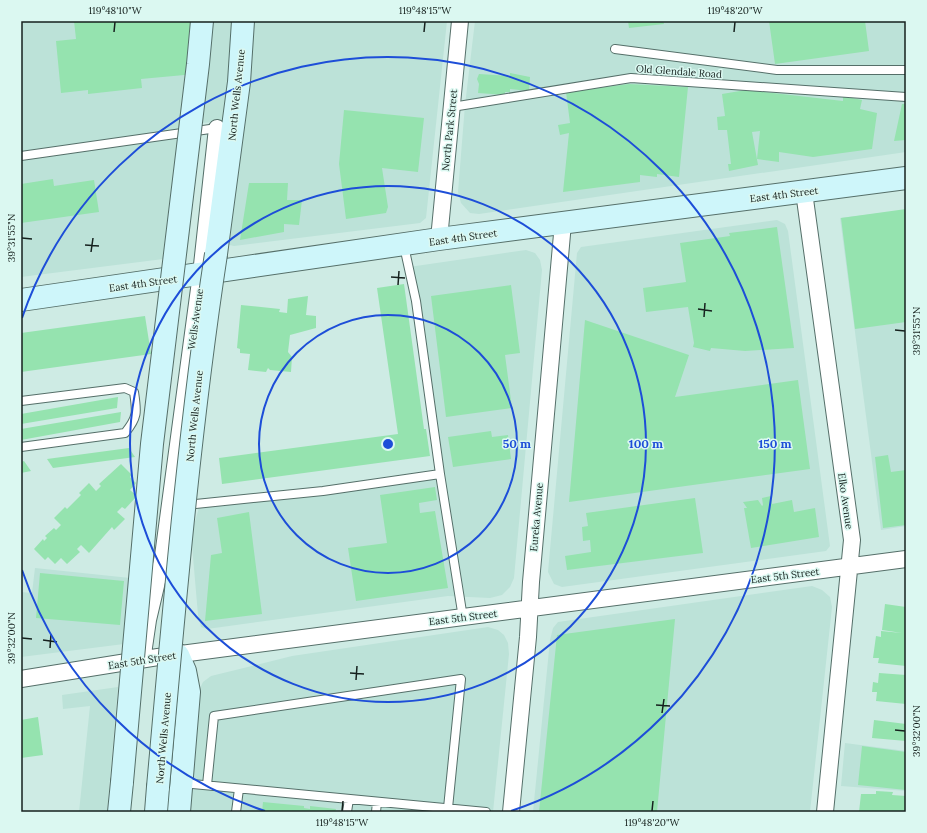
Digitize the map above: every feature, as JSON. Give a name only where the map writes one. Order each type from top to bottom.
[{"type":"main road","points":[[119,812],[152,444],[202,21]]},
{"type":"main road","name":"North Wells Avenue","points":[[156,812],[192,437],[202,348],[230,151],[243,21]]},
{"type":"main road","name":"East 4th Street","points":[[21,300],[404,246],[439,239],[906,178]]},
{"type":"main road","points":[[178,655],[185,671],[189,692],[179,812]]},
{"type":"street","name":"North Park Street","points":[[439,239],[460,21]]},
{"type":"street","name":"Wells Avenue","points":[[142,660],[149,613],[162,556],[169,507],[201,274],[217,128]]},
{"type":"street","name":"Elko Avenue","points":[[804,192],[852,540],[825,812]]},
{"type":"street","name":"Eureka Avenue","points":[[511,812],[563,222]]},
{"type":"street","name":"Wells Avenue","points":[[162,556],[161,602],[166,625],[178,655]]},
{"type":"street","name":"East 5th Street","points":[[21,679],[178,655],[906,559]]},
{"type":"lane","points":[[615,49],[777,70],[906,70]]},
{"type":"lane","name":"Old Glendale Road","points":[[452,107],[631,78],[906,97]]},
{"type":"lane","points":[[21,156],[217,128]]},
{"type":"lane","points":[[404,246],[416,301],[440,474],[463,618]]},
{"type":"lane","points":[[21,401],[125,388],[134,392],[136,408],[134,422],[125,433],[21,447]]},
{"type":"lane","points":[[169,507],[323,491],[440,474]]},
{"type":"lane","points":[[207,786],[214,716],[461,679],[448,808]]},
{"type":"lane","points":[[182,783],[349,799],[431,809],[448,808],[474,812],[486,812]]},
{"type":"lane","points":[[236,812],[239,788]]},
{"type":"lane","points":[[347,812],[349,799]]},
{"type":"lane","points":[[376,812],[377,802]]},
{"type":"shaded area","points":[[21,21],[447,21],[426,218],[420,223],[234,246],[225,244],[238,120],[202,123],[187,256],[21,277]]},
{"type":"shaded area","points":[[475,21],[906,21],[906,152],[479,214],[470,213],[461,203],[458,192],[465,105]]},
{"type":"shaded area","points":[[906,210],[906,526],[881,530],[840,218]]},
{"type":"shaded area","points":[[777,220],[785,224],[788,231],[830,546],[826,551],[562,587],[554,584],[548,572],[577,253],[581,247]]},
{"type":"shaded area","points":[[526,250],[535,253],[540,260],[542,270],[514,578],[510,587],[502,595],[490,598],[448,596],[207,629],[201,627],[198,615],[192,545],[192,532],[200,504],[440,474],[409,267]]},
{"type":"shaded area","points":[[35,568],[130,578],[124,644],[21,657],[21,592],[32,593]]},
{"type":"shaded area","points":[[812,586],[822,590],[830,597],[832,607],[810,812],[533,812],[550,640],[553,628],[558,622]]},
{"type":"shaded area","points":[[488,627],[498,630],[504,635],[508,643],[509,654],[493,812],[186,812],[198,692],[203,682],[211,676],[292,656]]},
{"type":"shaded area","points":[[118,687],[107,812],[79,812],[90,706],[63,709],[62,695]]},
{"type":"shaded area","points":[[845,743],[906,751],[906,791],[841,786]]},
{"type":"building","points":[[74,21],[190,21],[195,74],[141,79],[142,88],[88,94],[88,90],[61,93],[56,41],[76,39]]},
{"type":"building","points":[[628,21],[663,21],[664,24],[629,28]]},
{"type":"building","points":[[769,21],[865,21],[869,51],[775,64]]},
{"type":"building","points":[[510,73],[530,77],[529,91],[510,89],[510,92],[505,92],[505,95],[478,93],[479,84],[477,79],[479,74],[510,76]]},
{"type":"building","points":[[629,84],[688,87],[679,177],[657,174],[657,177],[640,175],[640,182],[563,192],[569,133],[560,135],[558,125],[570,123],[566,92]]},
{"type":"building","points":[[746,90],[843,101],[843,96],[862,100],[860,109],[877,113],[872,149],[813,157],[779,152],[779,162],[757,159],[760,131],[752,132],[758,165],[729,171],[728,164],[731,164],[727,130],[718,130],[717,117],[725,116],[722,94]]},
{"type":"building","points":[[902,104],[906,104],[906,140],[894,141]]},
{"type":"building","points":[[344,110],[424,118],[418,172],[382,168],[388,207],[386,213],[346,219],[339,164]]},
{"type":"building","points":[[53,179],[54,186],[94,180],[99,212],[21,223],[21,184]]},
{"type":"building","points":[[249,183],[288,183],[287,200],[302,200],[299,225],[284,224],[284,232],[240,240]]},
{"type":"building","points":[[906,209],[906,322],[855,329],[841,218]]},
{"type":"building","points":[[777,227],[794,348],[745,351],[711,348],[710,351],[693,347],[694,343],[688,307],[646,312],[643,288],[686,282],[680,243],[730,236],[729,233]]},
{"type":"building","points":[[404,284],[424,429],[426,429],[430,456],[222,484],[219,458],[398,434],[377,288]]},
{"type":"building","points":[[511,285],[520,353],[505,355],[512,408],[446,417],[431,296]]},
{"type":"building","points":[[308,296],[306,315],[316,316],[316,328],[290,335],[288,352],[292,357],[291,372],[270,370],[268,368],[266,372],[248,370],[250,354],[240,353],[240,349],[237,348],[241,305],[280,309],[279,312],[287,313],[288,299]]},
{"type":"building","points":[[145,316],[151,354],[21,372],[21,333]]},
{"type":"building","points":[[585,320],[689,355],[675,397],[798,380],[810,469],[569,502]]},
{"type":"building","points":[[118,397],[117,408],[21,424],[21,414]]},
{"type":"building","points":[[121,412],[120,422],[21,440],[21,429]]},
{"type":"building","points":[[491,431],[492,437],[508,435],[511,459],[453,467],[448,437]]},
{"type":"building","points":[[129,448],[135,457],[53,468],[47,459]]},
{"type":"building","points":[[888,455],[891,472],[906,470],[906,525],[883,528],[875,457]]},
{"type":"building","points":[[24,461],[31,471],[21,473],[21,462]]},
{"type":"building","points":[[121,464],[132,475],[130,477],[136,483],[130,490],[137,496],[125,509],[122,507],[117,512],[125,519],[114,530],[112,527],[89,553],[81,545],[77,549],[80,552],[67,564],[61,558],[55,564],[48,557],[45,560],[34,549],[43,539],[44,541],[47,538],[45,536],[54,528],[56,530],[61,525],[54,518],[65,507],[67,509],[81,495],[79,493],[89,483],[96,491],[101,486],[99,484]]},
{"type":"building","points":[[435,487],[437,500],[419,503],[420,513],[435,511],[448,588],[356,601],[348,548],[387,543],[380,495]]},
{"type":"building","points":[[771,496],[772,504],[792,500],[794,512],[815,508],[819,537],[751,548],[744,508],[747,508],[743,502],[758,500],[762,506],[762,498]]},
{"type":"building","points":[[695,498],[703,553],[567,570],[565,556],[591,552],[590,540],[583,541],[582,527],[588,526],[586,513]]},
{"type":"building","points":[[249,512],[262,614],[205,621],[211,555],[222,553],[217,518]]},
{"type":"building","points":[[40,573],[124,581],[120,625],[36,618]]},
{"type":"building","points":[[885,604],[906,607],[906,666],[878,663],[879,658],[873,658],[876,636],[881,637],[881,631],[902,633],[882,630]]},
{"type":"building","points":[[675,619],[657,812],[539,812],[557,635]]},
{"type":"building","points":[[879,673],[906,675],[906,704],[876,701],[877,692],[872,692],[873,682],[878,683]]},
{"type":"building","points":[[38,717],[43,755],[21,758],[21,720]]},
{"type":"building","points":[[874,720],[906,724],[906,741],[872,738]]},
{"type":"building","points":[[862,746],[906,752],[906,790],[858,785]]},
{"type":"building","points":[[876,791],[893,792],[892,795],[906,796],[906,812],[859,812],[861,794],[876,794]]},
{"type":"building","points":[[263,802],[304,806],[304,808],[310,809],[310,806],[336,809],[335,812],[262,812]]}]
